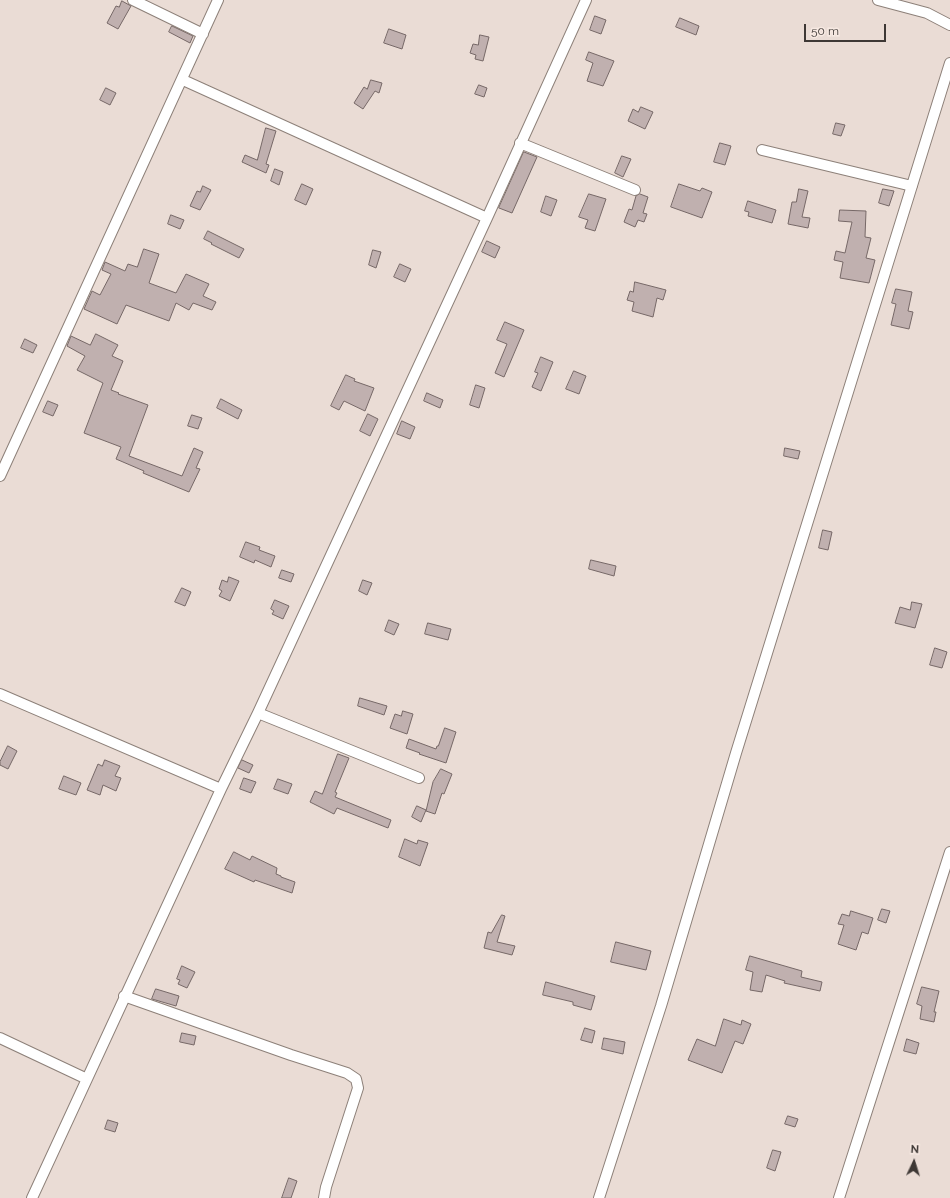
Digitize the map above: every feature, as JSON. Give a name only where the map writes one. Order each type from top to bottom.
[{"type":"street","points":[[133,0],[202,34]]},
{"type":"street","points":[[0,476],[183,80],[218,0]]},
{"type":"street","points":[[32,1198],[124,996],[258,713],[487,218],[586,0]]},
{"type":"street","points":[[878,0],[927,13],[950,25]]},
{"type":"street","points":[[599,1198],[661,1006],[736,753],[950,63]]},
{"type":"street","points":[[183,80],[487,218]]},
{"type":"street","points":[[520,143],[635,190]]},
{"type":"street","points":[[762,150],[912,186]]},
{"type":"street","points":[[0,694],[221,789]]},
{"type":"street","points":[[258,713],[419,778]]},
{"type":"street","points":[[839,1198],[950,852]]},
{"type":"street","points":[[124,996],[291,1055],[347,1073],[356,1079],[358,1088],[326,1187],[324,1198]]},
{"type":"street","points":[[0,1038],[87,1079]]},
{"type":"building","points":[[122,1],[131,6],[118,29],[107,23],[116,6],[119,7]]},
{"type":"building","points":[[595,16],[606,20],[601,34],[590,30]]},
{"type":"building","points":[[680,18],[699,26],[696,35],[676,27]]},
{"type":"building","points":[[172,26],[193,36],[190,43],[169,32]]},
{"type":"building","points":[[389,29],[406,35],[402,49],[384,43]]},
{"type":"building","points":[[480,35],[489,37],[483,61],[475,59],[476,55],[470,53],[473,44],[478,45]]},
{"type":"building","points":[[589,52],[614,61],[603,86],[587,81],[593,63],[586,60]]},
{"type":"building","points":[[371,80],[382,83],[379,93],[375,91],[363,109],[354,103],[364,87],[367,89]]},
{"type":"building","points":[[479,85],[487,88],[484,97],[475,94]]},
{"type":"building","points":[[106,88],[116,93],[110,105],[100,100]]},
{"type":"building","points":[[641,107],[653,112],[645,129],[628,121],[633,109],[638,112]]},
{"type":"building","points":[[836,123],[845,125],[841,136],[833,134]]},
{"type":"building","points":[[266,128],[276,131],[266,164],[269,165],[266,173],[242,162],[245,155],[257,160]]},
{"type":"building","points":[[720,143],[731,146],[725,165],[714,162]]},
{"type":"building","points":[[524,152],[537,157],[512,213],[499,208]]},
{"type":"building","points":[[622,156],[631,159],[623,177],[615,173]]},
{"type":"building","points":[[275,169],[283,172],[279,185],[271,181]]},
{"type":"building","points":[[302,184],[313,189],[306,205],[295,200]]},
{"type":"building","points":[[679,184],[700,191],[702,188],[712,192],[702,218],[671,207]]},
{"type":"building","points":[[203,186],[211,190],[200,210],[190,206],[197,191],[200,192]]},
{"type":"building","points":[[799,189],[808,191],[802,217],[810,218],[808,228],[788,224],[792,202],[796,202]]},
{"type":"building","points":[[883,189],[894,191],[889,206],[879,203]]},
{"type":"building","points":[[589,194],[606,199],[595,231],[585,228],[588,220],[579,217]]},
{"type":"building","points":[[640,194],[648,197],[643,213],[647,214],[644,222],[638,220],[635,227],[624,222],[629,209],[632,210],[636,196]]},
{"type":"building","points":[[546,196],[557,200],[551,216],[541,212]]},
{"type":"building","points":[[748,201],[776,210],[772,223],[748,216],[749,212],[745,211]]},
{"type":"building","points":[[840,210],[866,211],[865,237],[871,238],[866,258],[875,260],[869,283],[840,278],[843,262],[834,260],[836,251],[845,253],[852,222],[839,221]]},
{"type":"building","points":[[171,215],[184,220],[180,229],[168,224]]},
{"type":"building","points":[[208,231],[244,249],[239,258],[204,239]]},
{"type":"building","points":[[487,241],[500,247],[495,258],[482,252]]},
{"type":"building","points":[[144,249],[159,254],[149,283],[176,293],[186,274],[209,284],[203,296],[216,302],[212,310],[193,303],[189,310],[176,303],[169,321],[126,305],[117,324],[84,309],[92,291],[100,295],[111,274],[102,270],[105,262],[125,271],[128,264],[137,267]]},
{"type":"building","points":[[373,250],[381,252],[376,268],[369,265]]},
{"type":"building","points":[[400,264],[411,269],[405,282],[394,277]]},
{"type":"building","points":[[635,282],[666,290],[663,300],[657,298],[653,317],[632,311],[634,302],[627,300],[630,291],[633,292]]},
{"type":"building","points":[[896,289],[912,292],[908,311],[913,312],[909,329],[891,325],[896,304],[892,303]]},
{"type":"building","points":[[505,322],[524,330],[504,377],[495,373],[507,344],[497,340]]},
{"type":"building","points":[[96,334],[118,345],[112,356],[123,361],[111,390],[148,405],[129,456],[182,476],[194,448],[203,452],[196,468],[200,469],[189,492],[143,473],[144,471],[116,459],[121,447],[84,433],[103,383],[77,370],[85,356],[67,346],[71,336],[90,345]]},
{"type":"building","points":[[25,339],[37,345],[33,353],[21,348]]},
{"type":"building","points":[[541,357],[553,362],[541,391],[532,387],[538,373],[535,372]]},
{"type":"building","points":[[574,371],[586,376],[579,394],[566,389]]},
{"type":"building","points":[[346,375],[355,379],[354,381],[374,388],[365,411],[344,401],[339,410],[331,406]]},
{"type":"building","points":[[476,385],[485,388],[479,408],[470,405]]},
{"type":"building","points":[[427,393],[443,400],[440,408],[424,401]]},
{"type":"building","points":[[221,399],[242,410],[238,419],[217,408]]},
{"type":"building","points":[[48,401],[58,405],[53,416],[43,412]]},
{"type":"building","points":[[368,414],[378,419],[370,436],[360,431]]},
{"type":"building","points":[[192,415],[202,418],[198,429],[188,426]]},
{"type":"building","points":[[402,421],[415,427],[410,439],[397,434]]},
{"type":"building","points":[[785,448],[800,451],[798,459],[784,456]]},
{"type":"building","points":[[823,530],[832,532],[828,550],[819,548]]},
{"type":"building","points":[[246,542],[260,547],[259,550],[275,556],[271,567],[255,560],[254,563],[240,557]]},
{"type":"building","points":[[591,560],[616,566],[614,576],[589,569]]},
{"type":"building","points":[[282,570],[294,574],[291,582],[279,578]]},
{"type":"building","points":[[229,577],[239,581],[230,601],[219,596],[222,591],[219,589],[222,580],[227,582]]},
{"type":"building","points":[[363,580],[372,583],[367,595],[359,591]]},
{"type":"building","points":[[182,588],[191,592],[185,606],[175,602]]},
{"type":"building","points":[[275,600],[289,606],[283,619],[272,614],[274,611],[271,609]]},
{"type":"building","points":[[912,602],[922,604],[915,628],[895,623],[900,607],[910,610]]},
{"type":"building","points":[[389,620],[399,624],[394,635],[385,631]]},
{"type":"building","points":[[428,623],[451,629],[448,640],[425,634]]},
{"type":"building","points":[[935,648],[947,652],[942,668],[930,665]]},
{"type":"building","points":[[360,698],[387,706],[384,715],[358,706]]},
{"type":"building","points":[[403,711],[413,714],[407,734],[390,728],[395,714],[401,716]]},
{"type":"building","points":[[445,728],[456,732],[446,763],[406,748],[409,739],[436,749]]},
{"type":"building","points":[[8,746],[17,751],[8,769],[0,765],[0,762]]},
{"type":"building","points":[[338,754],[349,758],[335,792],[337,793],[335,797],[391,820],[388,828],[337,808],[334,814],[310,802],[315,791],[322,794]]},
{"type":"building","points":[[105,760],[120,766],[115,776],[121,778],[116,791],[103,785],[100,795],[87,790],[98,764],[102,766]]},
{"type":"building","points":[[242,760],[253,765],[249,773],[238,768]]},
{"type":"building","points":[[441,769],[452,774],[444,794],[442,793],[435,814],[426,811],[433,782]]},
{"type":"building","points":[[64,776],[81,783],[76,795],[59,789]]},
{"type":"building","points":[[244,778],[256,782],[251,793],[240,789]]},
{"type":"building","points":[[278,779],[292,784],[288,794],[274,789]]},
{"type":"building","points":[[417,806],[426,810],[421,822],[412,817]]},
{"type":"building","points":[[405,839],[417,844],[418,840],[428,843],[420,866],[399,857]]},
{"type":"building","points":[[234,852],[250,860],[252,856],[277,868],[276,874],[295,882],[292,893],[255,880],[254,882],[225,869]]},
{"type":"building","points":[[882,909],[890,911],[886,923],[878,920]]},
{"type":"building","points":[[851,911],[873,918],[868,934],[862,932],[856,950],[838,944],[844,925],[838,924],[842,914],[849,916]]},
{"type":"building","points":[[502,915],[505,916],[497,942],[515,946],[512,955],[484,948],[488,932],[491,933]]},
{"type":"building","points":[[616,942],[651,951],[646,970],[611,962]]},
{"type":"building","points":[[750,956],[802,971],[801,977],[822,982],[820,991],[784,983],[785,981],[766,975],[762,992],[750,990],[753,972],[746,970]]},
{"type":"building","points":[[182,966],[195,972],[187,988],[178,984],[180,980],[177,979]]},
{"type":"building","points":[[546,982],[595,996],[591,1010],[573,1005],[573,1002],[543,995]]},
{"type":"building","points":[[922,987],[939,991],[934,1012],[936,1012],[934,1022],[920,1019],[922,1006],[917,1004]]},
{"type":"building","points":[[156,989],[179,996],[176,1006],[152,999]]},
{"type":"building","points":[[724,1019],[741,1025],[742,1020],[751,1024],[743,1044],[735,1041],[722,1073],[688,1060],[697,1039],[715,1046]]},
{"type":"building","points":[[585,1028],[595,1031],[592,1043],[581,1040]]},
{"type":"building","points":[[182,1033],[196,1036],[194,1045],[180,1042]]},
{"type":"building","points":[[604,1038],[625,1042],[623,1054],[602,1049]]},
{"type":"building","points":[[907,1039],[919,1043],[916,1054],[904,1051]]},
{"type":"building","points":[[788,1116],[798,1119],[795,1127],[785,1124]]},
{"type":"building","points":[[108,1120],[118,1123],[115,1132],[105,1129]]},
{"type":"building","points":[[773,1150],[781,1152],[775,1171],[767,1168]]},
{"type":"building","points":[[289,1178],[297,1181],[291,1198],[282,1198]]}]
